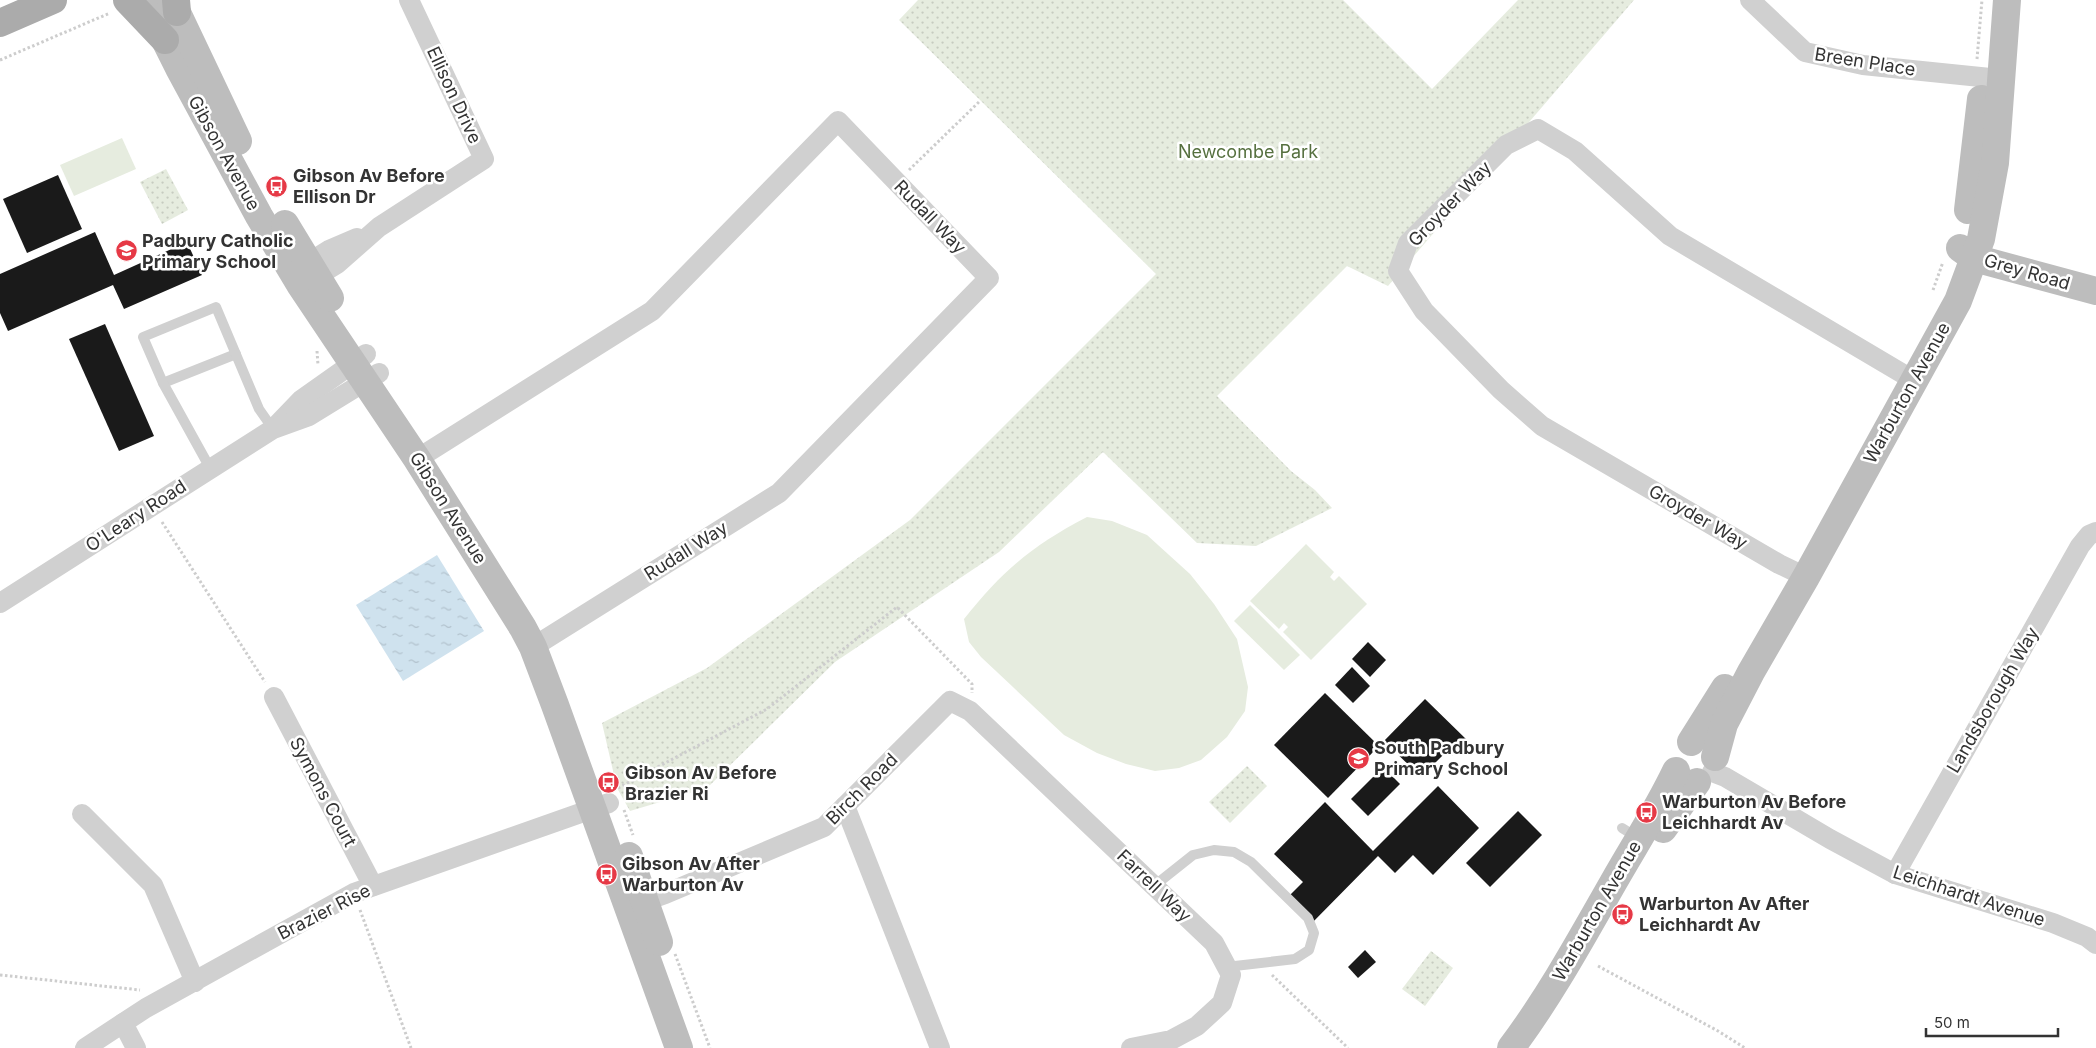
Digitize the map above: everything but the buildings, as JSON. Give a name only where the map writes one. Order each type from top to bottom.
[{"type":"main road","points":[[0,23],[53,0]]},
{"type":"main road","points":[[119,6],[166,40]]},
{"type":"street","name":"Gibson Avenue","points":[[151,0],[166,40],[214,135],[365,368],[424,454],[523,628],[540,643],[606,800],[679,1048]]},
{"type":"street","name":"Ellison Drive","points":[[305,274],[329,250],[379,228],[484,159],[409,0]]},
{"type":"street","name":"Breen Place","points":[[1750,0],[1805,52],[1864,65],[1992,78]]},
{"type":"street","name":"Warburton Avenue","points":[[1991,0],[1992,78]]},
{"type":"street","name":"Warburton Avenue","points":[[1700,770],[1675,759],[1677,753],[1680,748],[1691,742],[1799,573],[1909,377],[1958,301],[1969,246],[1970,203],[2006,0]]},
{"type":"street","name":"Gibson Avenue","points":[[175,4],[242,150],[305,274]]},
{"type":"street","name":"Rudall Way","points":[[424,454],[652,311],[838,121],[989,278],[778,492],[540,643]]},
{"type":"street","name":"Groyder Way","points":[[1799,573],[1542,426],[1501,390],[1424,311],[1398,271],[1408,243],[1506,146],[1538,129],[1575,151],[1670,236],[1909,377]]},
{"type":"street","name":"Grey Road","points":[[1969,246],[2030,257],[2096,275]]},
{"type":"street","name":"Grey Road","points":[[1969,246],[2096,291]]},
{"type":"street","name":"O'Leary Road","points":[[0,603],[273,429],[309,416],[365,368]]},
{"type":"street","name":"Landsborough Way","points":[[1895,874],[2080,546],[2090,535],[2096,532]]},
{"type":"street","name":"Warburton Avenue","points":[[1529,1048],[1570,990],[1659,836],[1700,770],[1751,672],[1799,573]]},
{"type":"street","name":"Symons Court","points":[[274,697],[373,886]]},
{"type":"street","name":"Birch Road","points":[[636,904],[824,827],[950,701],[970,711]]},
{"type":"street","name":"Farrell Way","points":[[970,711],[1214,943],[1231,975],[1222,1003],[1197,1026],[1171,1040],[1131,1048]]},
{"type":"street","name":"Warburton Avenue","points":[[1511,1048],[1545,1001],[1630,833],[1664,798],[1700,770]]},
{"type":"street","name":"Leichhardt Avenue","points":[[1700,770],[1725,777],[1830,839],[1895,874],[2053,923],[2096,944]]},
{"type":"street","name":"Brazier Rise","points":[[85,1048],[146,1008],[354,893],[606,800]]},
{"type":"street","points":[[845,806],[940,1048]]},
{"type":"street","points":[[82,814],[154,886],[195,982]]},
{"type":"street","name":"Gibson Avenue","points":[[636,904],[697,1048]]},
{"type":"street","points":[[124,1023],[136,1048]]},
{"type":"lane","points":[[210,468],[163,383],[142,337],[216,306],[259,409],[273,429]]},
{"type":"lane","points":[[163,383],[236,354]]},
{"type":"lane","points":[[1154,886],[1193,855],[1214,850],[1234,852],[1251,862],[1308,918],[1314,933],[1309,950],[1295,959],[1226,967]]},
{"type":"path","points":[[0,60],[119,6]]},
{"type":"path","points":[[897,182],[980,100]]},
{"type":"path","points":[[152,506],[274,697]]},
{"type":"path","points":[[606,800],[767,709],[897,607],[972,684],[970,711]]},
{"type":"path","points":[[354,893],[411,1048]]},
{"type":"path","points":[[1259,962],[1348,1048]]},
{"type":"path","points":[[1598,966],[1718,1031],[1745,1048]]},
{"type":"path","points":[[0,975],[144,991]]},
{"type":"green space","name":"Newcombe Park","points":[[918,0],[1343,0],[1432,89],[1518,0],[1634,0],[1388,286],[1347,266],[1217,396],[1291,471],[1315,490],[1332,508],[1256,546],[1197,543],[1103,452],[999,552],[835,662],[707,788],[630,811],[617,788],[602,723],[707,668],[910,520],[1156,274],[899,20]]},
{"type":"green space","points":[[122,138],[136,169],[74,196],[60,165]]},
{"type":"green space","points":[[166,169],[188,210],[162,224],[140,182]]},
{"type":"green space","points":[[1087,517],[1112,521],[1147,535],[1190,574],[1214,604],[1237,639],[1248,687],[1245,711],[1227,737],[1201,760],[1179,768],[1155,771],[1126,764],[1097,753],[1064,735],[981,657],[969,642],[964,619],[1005,573],[1050,538]]},
{"type":"green space","points":[[1306,544],[1334,572],[1330,577],[1334,581],[1339,576],[1367,604],[1311,660],[1283,632],[1288,627],[1284,623],[1279,629],[1250,601]]},
{"type":"green space","points":[[1250,605],[1300,655],[1284,670],[1234,621]]},
{"type":"green space","points":[[1247,766],[1267,786],[1230,823],[1209,802]]},
{"type":"green space","points":[[1431,951],[1453,968],[1425,1006],[1402,989]]},
{"type":"water","points":[[437,555],[484,631],[403,681],[356,605]]},
{"type":"place","name":"Gibson Av Before Ellison Dr","points":[[277,186]]},
{"type":"place","name":"Padbury Catholic Primary School","points":[[126,251]]},
{"type":"place","name":"South Padbury Primary School","points":[[1358,758]]},
{"type":"place","name":"Gibson Av Before Brazier Ri","points":[[609,783]]},
{"type":"place","name":"Warburton Av Before Leichhardt Av","points":[[1646,812]]},
{"type":"place","name":"Gibson Av After Warburton Av","points":[[606,874]]},
{"type":"place","name":"Warburton Av After Leichhardt Av","points":[[1623,914]]}]
